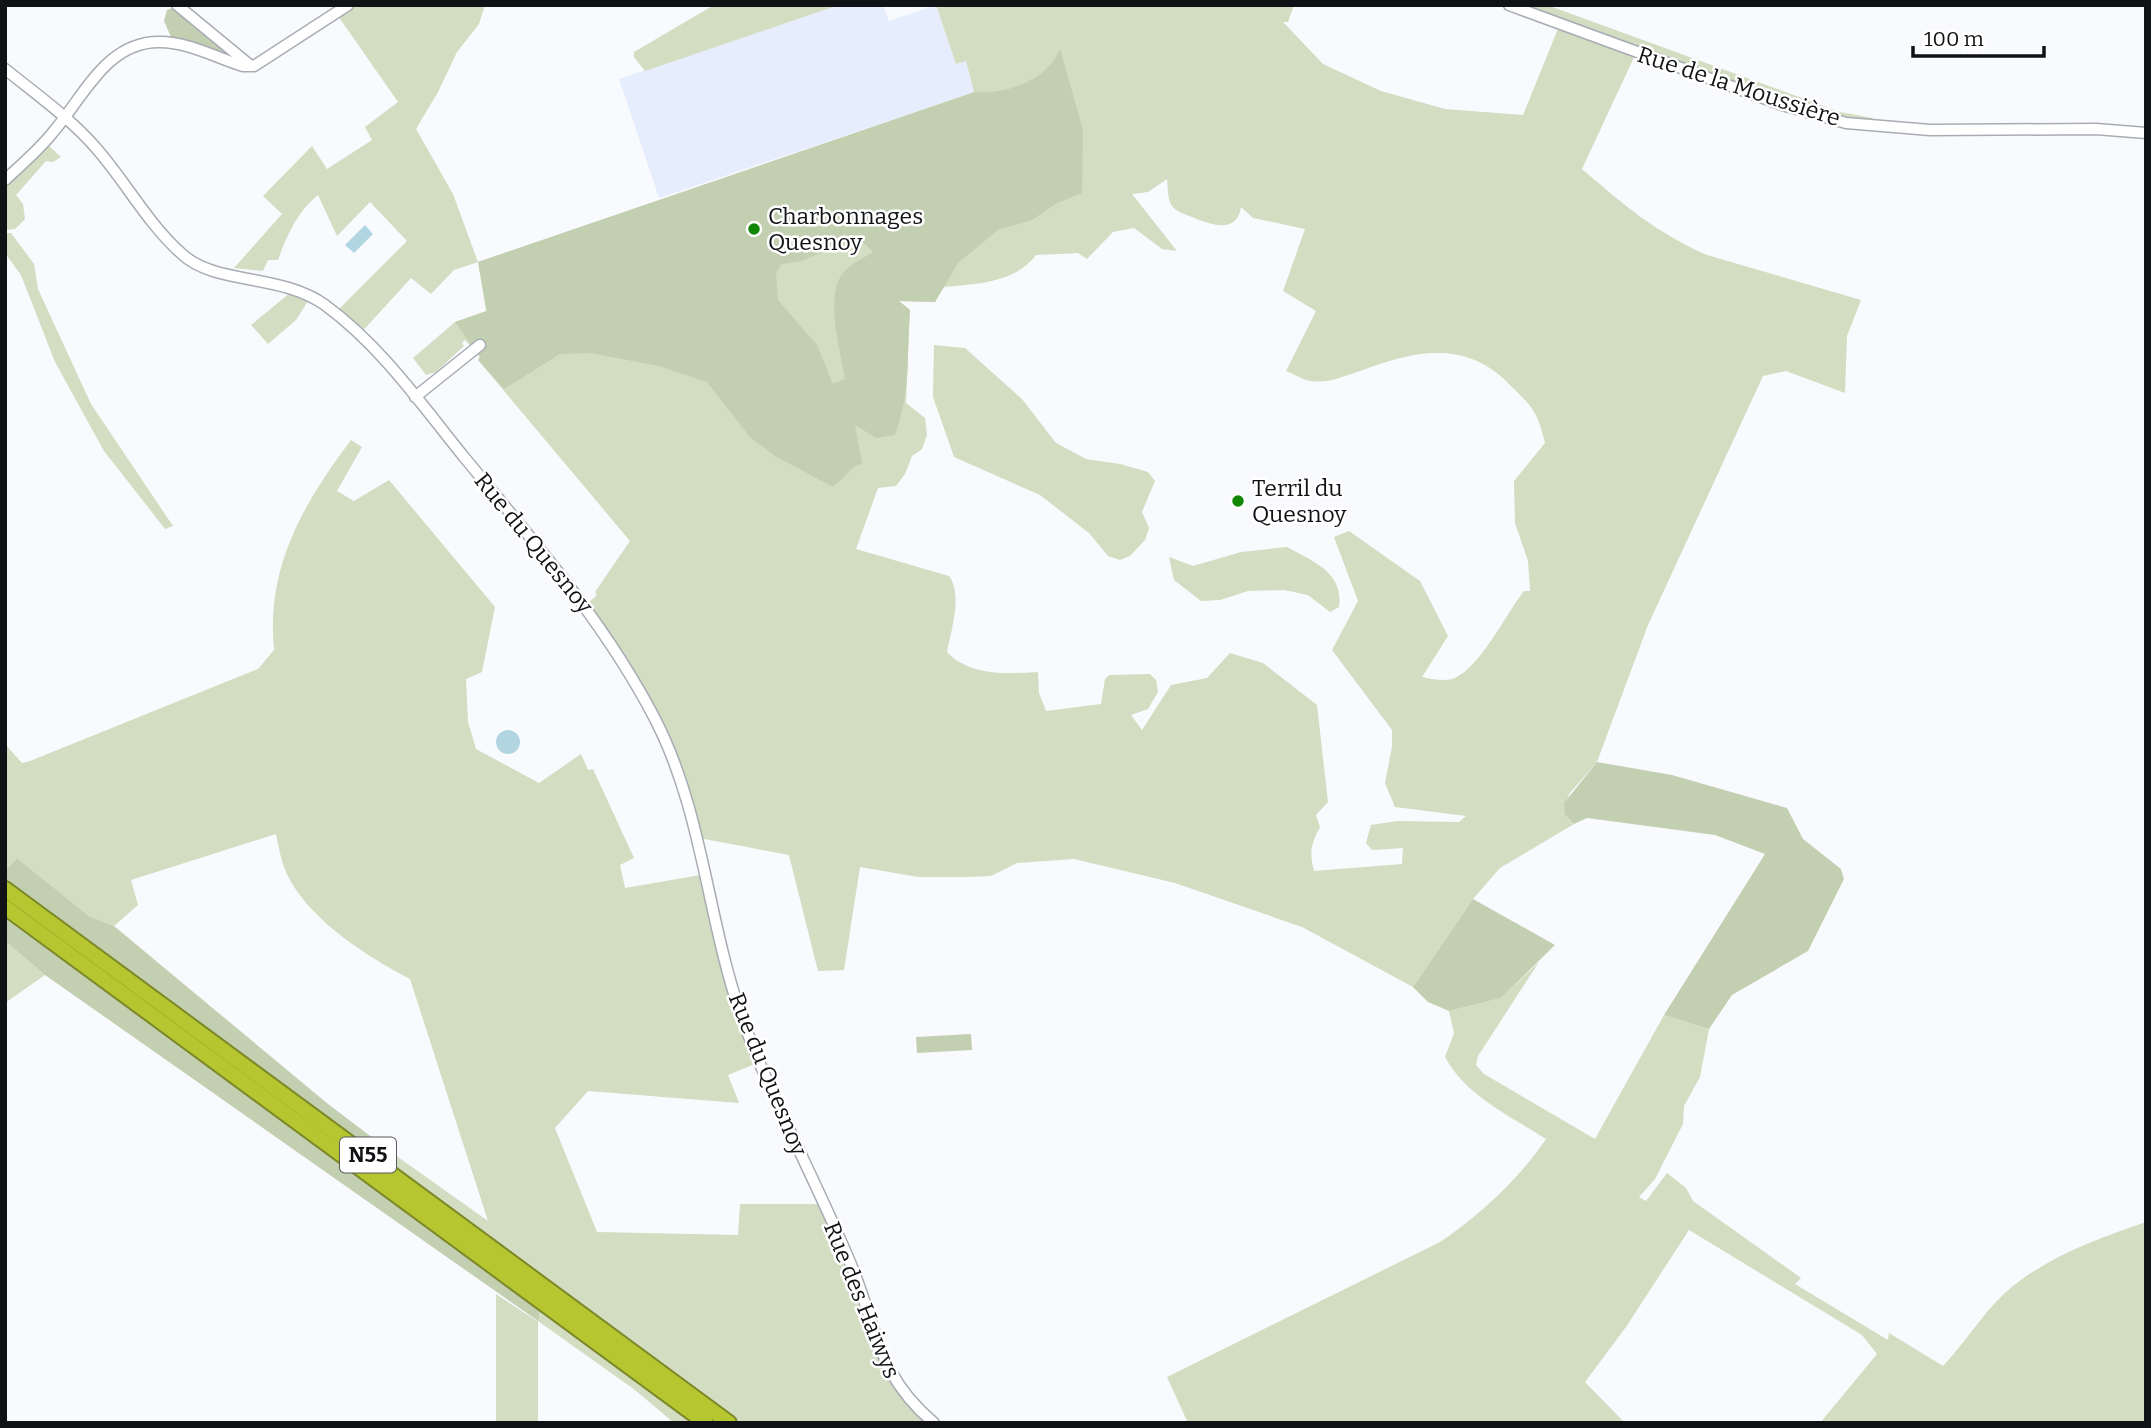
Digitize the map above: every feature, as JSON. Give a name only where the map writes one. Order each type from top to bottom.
[{"type":"highway","name":"N55","points":[[5,889],[729,1423]]},
{"type":"highway","name":"N55","points":[[5,907],[706,1423]]},
{"type":"street","points":[[177,5],[251,66]]},
{"type":"street","points":[[5,180],[43,145],[105,65],[123,51],[143,44],[174,43],[251,66],[348,5]]},
{"type":"street","name":"Rue de la Moussière","points":[[1509,5],[1782,105],[1846,122],[1930,130],[2096,129],[2145,133]]},
{"type":"street","name":"Rue du Quesnoy","points":[[5,69],[65,117],[95,147],[138,206],[181,254],[213,271],[284,284],[311,296],[383,356],[603,629],[659,726],[692,813],[741,1015],[823,1204]]},
{"type":"street","points":[[415,397],[480,345]]},
{"type":"street","name":"Rue des Haiwys","points":[[823,1204],[853,1270],[889,1371],[905,1396],[934,1423]]},
{"type":"shaded area","points":[[839,5],[883,5],[889,21],[936,5],[956,63],[966,60],[975,92],[659,198],[619,79]]},
{"type":"green space","points":[[348,5],[485,5],[479,24],[457,52],[416,129],[453,194],[478,262],[454,270],[431,294],[411,278],[359,335],[335,313],[407,241],[370,202],[337,236],[318,195],[304,209],[294,225],[278,260],[268,260],[263,271],[234,268],[282,214],[263,196],[312,146],[327,169],[372,140],[365,127],[398,102],[336,13]]},
{"type":"green space","points":[[714,5],[839,5],[645,71],[634,57],[634,52]]},
{"type":"green space","points":[[936,5],[1294,5],[1288,22],[1283,22],[1323,64],[1381,91],[1445,109],[1523,115],[1560,24],[1509,5],[1547,5],[1840,112],[1873,118],[1874,127],[1846,123],[1636,53],[1582,169],[1656,227],[1707,255],[1861,300],[1847,336],[1845,393],[1786,371],[1763,376],[1648,625],[1597,762],[1569,794],[1565,815],[1574,824],[1500,868],[1473,899],[1413,987],[1302,927],[1175,883],[1074,859],[1017,863],[991,876],[968,877],[918,877],[860,867],[844,970],[818,971],[789,855],[699,838],[659,726],[585,606],[597,595],[595,592],[630,541],[478,360],[480,357],[465,340],[462,343],[464,346],[436,372],[426,375],[413,358],[455,322],[486,311],[478,262],[974,92],[966,61],[956,64]],"holes":[[[1167,179],[1169,200],[1174,208],[1207,223],[1229,224],[1239,216],[1241,207],[1253,218],[1305,229],[1283,291],[1316,311],[1286,371],[1318,382],[1420,354],[1456,355],[1491,369],[1527,403],[1539,422],[1545,443],[1514,481],[1515,523],[1528,561],[1530,591],[1524,591],[1474,663],[1455,678],[1443,680],[1422,677],[1448,636],[1420,581],[1349,531],[1334,537],[1358,601],[1332,650],[1392,730],[1392,747],[1385,783],[1395,807],[1466,816],[1459,822],[1397,821],[1371,825],[1366,843],[1372,850],[1403,848],[1402,864],[1314,871],[1312,848],[1320,827],[1316,815],[1328,802],[1317,705],[1263,663],[1230,653],[1207,678],[1171,685],[1142,730],[1131,715],[1148,709],[1158,692],[1156,680],[1150,674],[1109,675],[1105,679],[1101,704],[1046,711],[1039,693],[1038,672],[989,672],[966,666],[947,652],[956,603],[949,576],[856,549],[878,488],[896,486],[905,474],[912,456],[922,449],[927,435],[925,418],[906,403],[910,310],[899,301],[935,302],[944,287],[982,283],[1006,277],[1036,255],[1078,253],[1087,259],[1113,232],[1134,228],[1162,249],[1177,251],[1132,194],[1148,192]]]},
{"type":"green space","points":[[177,6],[231,55],[171,37],[164,21],[167,10]]},
{"type":"green space","points":[[1060,49],[1083,130],[1082,193],[1057,203],[1032,220],[998,230],[958,263],[935,302],[899,301],[910,310],[906,387],[895,435],[876,438],[855,425],[862,464],[855,466],[833,487],[775,456],[750,437],[707,382],[659,366],[590,353],[560,354],[504,389],[478,360],[480,357],[455,322],[487,311],[478,262],[975,92],[1012,88],[1036,77],[1054,60]],"holes":[[[858,237],[873,252],[845,271],[835,293],[835,323],[845,379],[833,384],[817,345],[778,300],[776,273],[782,264],[801,261]]]},
{"type":"green space","points":[[48,145],[61,157],[53,162],[46,161],[16,195],[23,204],[25,219],[15,229],[5,230],[5,180]]},
{"type":"green space","points":[[5,233],[11,233],[34,264],[38,289],[91,404],[173,526],[165,529],[104,451],[55,362],[21,275],[5,253]]},
{"type":"green space","points":[[290,293],[311,296],[296,320],[268,344],[251,325]]},
{"type":"green space","points":[[934,345],[965,348],[1022,399],[1056,443],[1086,459],[1148,472],[1155,481],[1142,512],[1149,528],[1145,540],[1130,556],[1120,560],[1108,556],[1089,533],[1040,495],[954,457],[933,397]]},
{"type":"green space","points":[[351,440],[362,447],[337,491],[354,501],[389,480],[495,607],[482,672],[466,679],[468,722],[476,749],[539,783],[581,754],[588,770],[593,769],[634,858],[620,865],[625,888],[706,874],[712,906],[760,1062],[728,1075],[739,1103],[588,1091],[555,1128],[597,1232],[738,1235],[740,1204],[823,1204],[889,1371],[934,1423],[736,1423],[670,1370],[395,1168],[398,1157],[488,1221],[410,979],[360,949],[313,911],[287,875],[276,834],[131,880],[138,905],[114,926],[89,916],[17,858],[5,871],[5,744],[22,763],[30,761],[258,669],[274,650],[276,591],[292,538],[318,488]]},
{"type":"green space","points":[[1287,547],[1316,563],[1331,576],[1339,595],[1339,607],[1330,612],[1308,595],[1284,590],[1248,591],[1220,600],[1201,601],[1174,580],[1169,557],[1193,566],[1241,552]]},
{"type":"green space","points":[[1597,762],[1672,775],[1787,808],[1803,839],[1841,869],[1844,879],[1808,951],[1732,995],[1709,1029],[1664,1015],[1765,854],[1715,835],[1587,818],[1574,824],[1565,815],[1564,803]]},
{"type":"green space","points":[[17,858],[89,916],[114,926],[328,1104],[398,1157],[395,1168],[5,883],[5,871]]},
{"type":"green space","points":[[1473,899],[1555,945],[1501,998],[1449,1011],[1428,1002],[1413,987]]},
{"type":"green space","points":[[5,918],[540,1305],[538,1321],[45,975],[5,941]]},
{"type":"green space","points":[[5,941],[45,975],[5,1003]]},
{"type":"green space","points":[[1539,962],[1478,1056],[1476,1065],[1484,1074],[1595,1139],[1664,1015],[1709,1029],[1700,1077],[1684,1106],[1683,1124],[1655,1179],[1639,1197],[1646,1201],[1667,1173],[1686,1188],[1693,1201],[1801,1278],[1795,1284],[1888,1340],[1889,1333],[1943,1366],[1997,1301],[2021,1280],[2073,1250],[2146,1222],[2146,1423],[1820,1423],[1877,1354],[1862,1335],[1689,1230],[1626,1327],[1585,1382],[1625,1423],[1188,1423],[1167,1377],[1440,1242],[1498,1195],[1536,1154],[1546,1139],[1476,1094],[1464,1083],[1445,1057],[1454,1033],[1449,1011],[1501,998]]},
{"type":"green space","points":[[971,1034],[972,1050],[917,1053],[916,1037]]},
{"type":"green space","points":[[496,1294],[537,1321],[540,1305],[696,1423],[674,1423],[635,1390],[538,1321],[538,1423],[496,1423]]},
{"type":"water","points":[[365,225],[373,234],[354,253],[345,245]]},
{"type":"water","points":[[508,730],[517,733],[520,742],[517,751],[508,754],[499,751],[496,742],[499,733]]},
{"type":"place","name":"Charbonnages Quesnoy","points":[[754,229]]},
{"type":"place","name":"Terril du Quesnoy","points":[[1238,501]]}]
